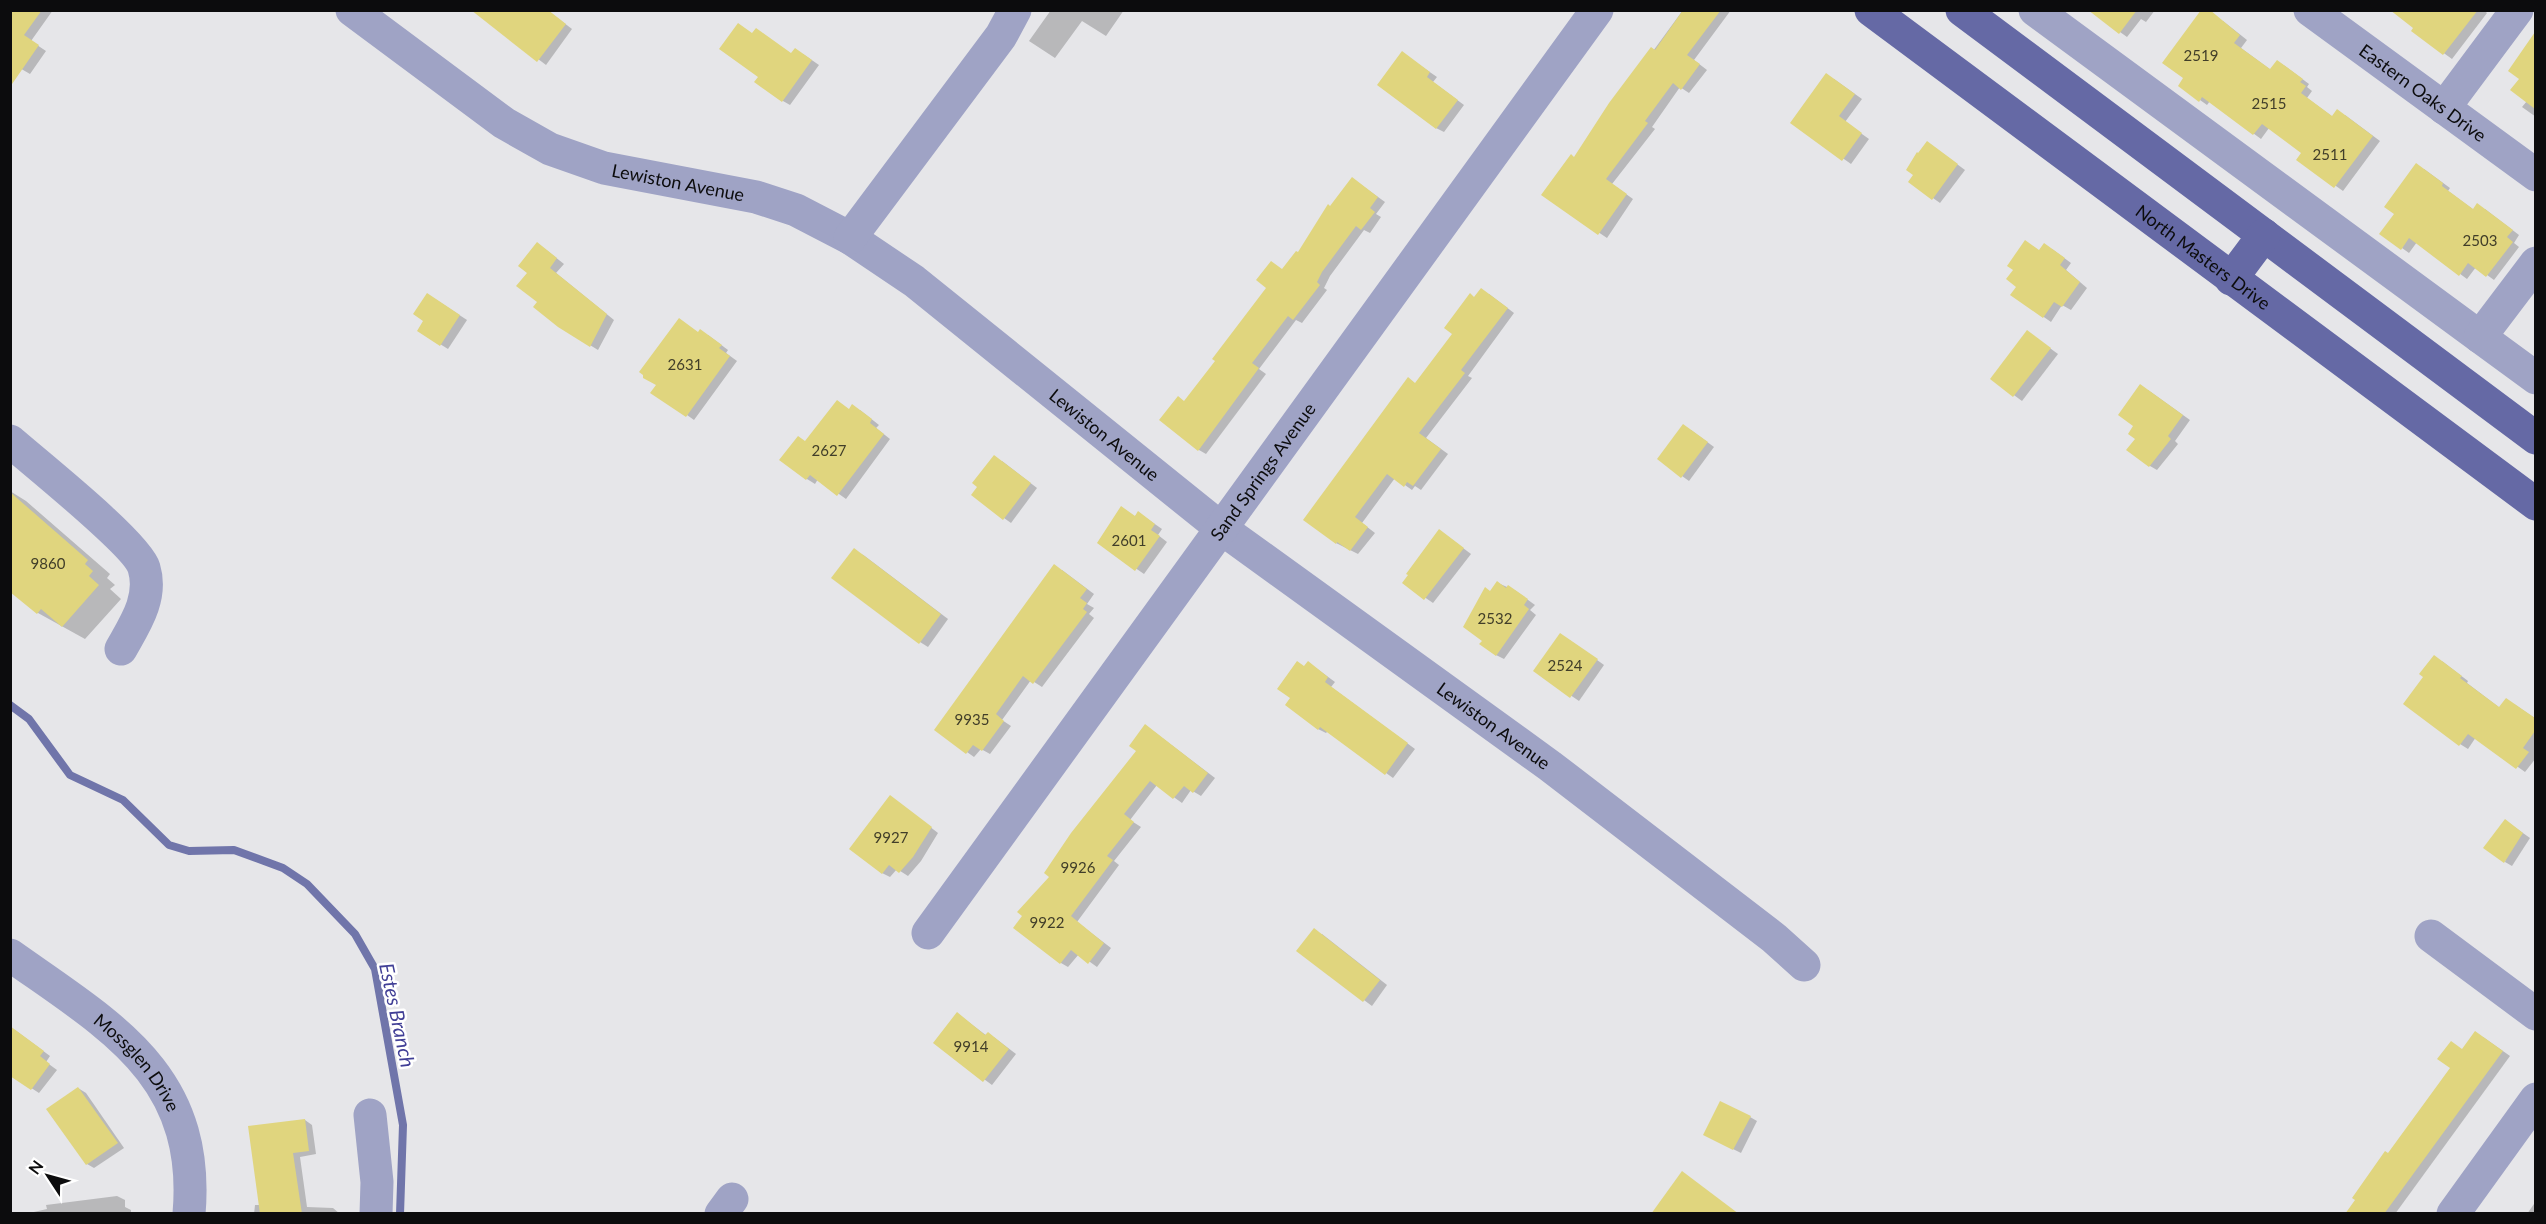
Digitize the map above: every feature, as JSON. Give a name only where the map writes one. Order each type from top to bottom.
[{"type":"main road","name":"North Masters Drive","points":[[1871,10],[2535,504]]},
{"type":"main road","points":[[1962,10],[2535,438]]},
{"type":"main road","points":[[2231,279],[2264,235]]},
{"type":"street","name":"Lewiston Avenue","points":[[352,10],[504,123],[550,149],[604,168],[756,197],[796,210],[849,238],[914,281],[1222,529],[1551,766],[1774,938],[1804,965]]},
{"type":"street","points":[[849,238],[1001,36],[1015,10]]},
{"type":"street","name":"Sand Springs Avenue","points":[[928,933],[1597,10]]},
{"type":"street","points":[[2035,10],[2535,378]]},
{"type":"street","points":[[2444,108],[2517,10]]},
{"type":"street","name":"Eastern Oaks Drive","points":[[2317,12],[2535,175]]},
{"type":"street","points":[[2481,337],[2535,263]]},
{"type":"street","points":[[10,441],[128,544],[144,566],[147,584],[146,599],[142,612],[121,650]]},
{"type":"street","points":[[2431,936],[2535,1014]]},
{"type":"street","name":"Mossglen Drive","points":[[10,956],[106,1023],[145,1061],[168,1092],[179,1118],[187,1150],[189,1214]]},
{"type":"street","points":[[2454,1214],[2535,1099]]},
{"type":"street","points":[[370,1115],[377,1182],[376,1214]]},
{"type":"building","points":[[10,10],[42,10],[24,35],[39,45],[10,87]]},
{"type":"building","points":[[471,10],[548,10],[566,24],[537,62]]},
{"type":"building","points":[[1683,10],[1721,10],[1687,55],[1700,64],[1681,90],[1673,83],[1645,121],[1648,123],[1606,179],[1627,194],[1598,235],[1541,195],[1571,154],[1574,157],[1609,103],[1651,47],[1655,50]]},
{"type":"building","points":[[2088,10],[2137,10],[2119,34]]},
{"type":"building","points":[[2201,10],[2210,10],[2240,35],[2234,43],[2270,69],[2277,60],[2303,79],[2300,82],[2306,86],[2301,93],[2332,116],[2337,109],[2373,136],[2334,188],[2296,160],[2301,153],[2262,124],[2253,135],[2202,97],[2199,102],[2178,86],[2183,78],[2162,63]]},
{"type":"building","points":[[2390,10],[2478,10],[2443,55],[2411,31],[2413,28]]},
{"type":"building","points":[[738,23],[752,33],[756,28],[791,53],[795,48],[812,60],[782,102],[754,82],[758,77],[719,49]]},
{"type":"building","points":[[2535,32],[2535,109],[2510,90],[2519,79],[2508,71]]},
{"type":"building","points":[[1402,51],[1430,72],[1427,77],[1458,100],[1436,129],[1377,85]]},
{"type":"building","points":[[1826,73],[1855,94],[1839,116],[1862,133],[1842,161],[1790,123]]},
{"type":"building","points":[[1927,141],[1958,164],[1932,200],[1908,182],[1913,175],[1906,170]]},
{"type":"building","points":[[2416,163],[2473,209],[2477,203],[2513,230],[2507,237],[2513,242],[2486,277],[2468,263],[2459,276],[2409,238],[2401,250],[2379,234],[2394,214],[2384,207]]},
{"type":"building","points":[[1352,177],[1378,197],[1370,208],[1375,212],[1361,230],[1356,226],[1322,272],[1317,282],[1320,285],[1293,320],[1288,316],[1252,363],[1259,368],[1198,451],[1159,420],[1178,396],[1184,401],[1215,361],[1212,359],[1266,288],[1256,280],[1271,261],[1282,269],[1296,251],[1298,252],[1328,204],[1330,206]]},
{"type":"building","points":[[2025,240],[2039,250],[2044,243],[2065,258],[2060,265],[2080,282],[2062,307],[2054,302],[2043,318],[2010,295],[2016,287],[2006,279],[2013,270],[2007,266]]},
{"type":"building","points":[[537,242],[557,258],[550,268],[607,314],[590,347],[558,327],[533,307],[537,302],[516,286],[527,273],[518,266]]},
{"type":"building","points":[[1481,288],[1508,308],[1461,370],[1465,373],[1419,433],[1441,449],[1413,486],[1407,482],[1404,487],[1387,474],[1355,517],[1368,527],[1350,551],[1337,542],[1336,544],[1303,520],[1408,377],[1415,383],[1452,334],[1444,328],[1470,293],[1474,297]]},
{"type":"building","points":[[427,293],[460,315],[440,346],[417,331],[423,321],[413,314]]},
{"type":"building","points":[[679,318],[698,332],[700,329],[722,345],[719,348],[730,356],[686,417],[650,393],[656,385],[643,378],[639,372]]},
{"type":"building","points":[[2027,330],[2051,348],[2013,397],[1990,379]]},
{"type":"building","points":[[2140,384],[2183,415],[2168,436],[2171,439],[2149,467],[2126,450],[2135,439],[2128,434],[2133,426],[2118,415]]},
{"type":"building","points":[[837,400],[849,409],[852,404],[872,419],[870,423],[884,434],[837,496],[810,475],[806,480],[779,460],[798,436],[805,441]]},
{"type":"building","points":[[1683,424],[1708,442],[1681,478],[1657,459]]},
{"type":"building","points":[[994,455],[1031,483],[1003,520],[971,495],[977,487],[972,483]]},
{"type":"building","points":[[10,492],[88,560],[85,564],[93,571],[89,576],[99,585],[62,627],[41,609],[37,614],[10,592]]},
{"type":"building","points":[[1121,506],[1135,516],[1138,511],[1155,524],[1151,530],[1160,536],[1135,571],[1097,543]]},
{"type":"building","points":[[1439,529],[1464,548],[1424,600],[1402,583]]},
{"type":"building","points":[[854,548],[941,614],[919,644],[831,578]]},
{"type":"building","points":[[1054,564],[1087,589],[1080,598],[1087,603],[1083,609],[1087,612],[1033,684],[1023,676],[996,714],[1004,721],[982,751],[973,745],[966,754],[934,730]]},
{"type":"building","points":[[1497,581],[1506,588],[1508,585],[1528,599],[1524,605],[1529,609],[1496,656],[1479,644],[1482,641],[1463,627],[1485,587],[1490,591]]},
{"type":"building","points":[[1560,633],[1598,659],[1570,698],[1533,671]]},
{"type":"building","points":[[2434,655],[2499,707],[2506,698],[2535,718],[2535,731],[2523,748],[2529,752],[2516,769],[2468,734],[2459,746],[2403,704],[2423,677],[2419,674]]},
{"type":"building","points":[[1297,661],[1304,666],[1308,661],[1328,677],[1325,682],[1408,743],[1385,775],[1320,727],[1318,730],[1285,705],[1290,698],[1277,689]]},
{"type":"building","points":[[1145,724],[1208,773],[1193,793],[1184,786],[1173,799],[1150,781],[1124,814],[1134,822],[1107,856],[1113,860],[1071,916],[1104,943],[1088,964],[1071,950],[1060,964],[1013,928],[1022,916],[1017,912],[1049,877],[1044,873],[1071,833],[1136,751],[1129,746]]},
{"type":"building","points":[[890,795],[932,827],[913,857],[899,873],[889,865],[882,874],[849,849]]},
{"type":"building","points":[[2505,819],[2523,833],[2504,863],[2483,848]]},
{"type":"building","points":[[1314,928],[1380,980],[1363,1002],[1296,951]]},
{"type":"building","points":[[957,1012],[985,1035],[988,1032],[1009,1049],[983,1082],[933,1043]]},
{"type":"building","points":[[10,1026],[44,1051],[40,1056],[50,1064],[31,1090],[10,1076]]},
{"type":"building","points":[[2475,1031],[2503,1051],[2384,1214],[2345,1214],[2355,1200],[2352,1198],[2385,1151],[2388,1153],[2450,1068],[2437,1059],[2451,1041],[2462,1049]]},
{"type":"building","points":[[78,1087],[118,1143],[86,1165],[46,1109]]},
{"type":"building","points":[[1720,1101],[1751,1116],[1733,1150],[1703,1135]]},
{"type":"building","points":[[305,1119],[309,1151],[293,1153],[302,1214],[260,1214],[248,1126]]},
{"type":"building","points":[[1682,1171],[1739,1214],[1651,1214]]},
{"type":"waterway","name":"Estes Branch","points":[[10,705],[29,719],[70,775],[123,800],[169,845],[189,851],[234,850],[283,868],[307,884],[355,934],[375,969],[403,1125],[400,1214]]}]
